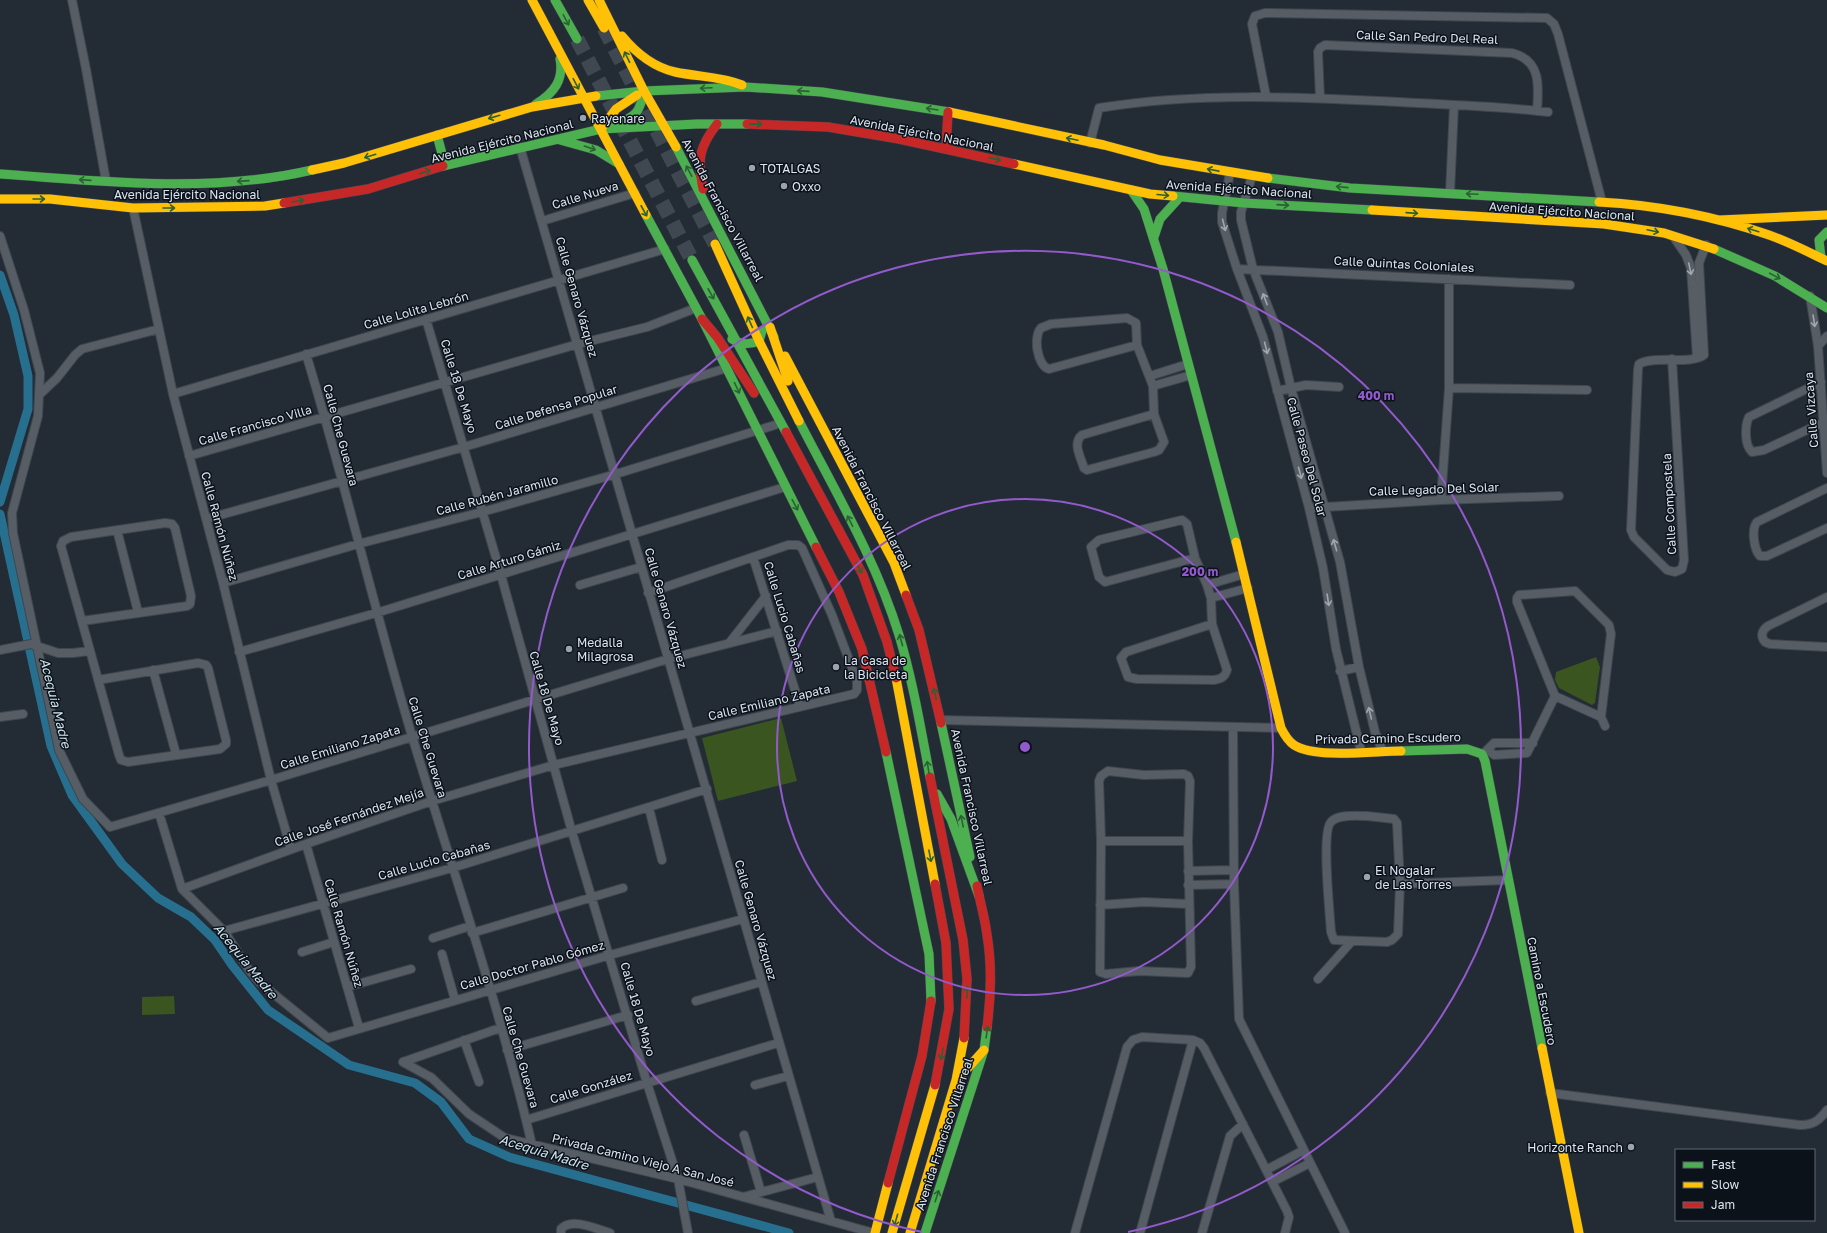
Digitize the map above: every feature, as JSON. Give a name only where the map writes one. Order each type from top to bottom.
[{"type":"main road","points":[[532,0],[727,368],[756,430],[839,592],[862,649],[874,697],[929,954],[931,1000],[922,1056],[875,1233]]},
{"type":"main road","points":[[555,0],[576,39]]},
{"type":"main road","points":[[588,0],[604,28]]},
{"type":"main road","name":"Avenida Francisco Villarreal","points":[[599,0],[644,91],[664,125],[707,206],[894,564],[919,630],[941,720],[988,939],[990,996],[984,1050],[925,1233]]},
{"type":"main road","points":[[608,19],[641,56],[663,69],[675,72],[719,77],[746,87]]},
{"type":"main road","points":[[532,107],[548,97],[559,84],[562,67],[556,46]]},
{"type":"main road","name":"Avenida Ejército Nacional","points":[[0,174],[192,185],[251,180],[300,173],[344,164],[532,107],[584,97],[644,91],[746,87],[822,92],[948,112],[1160,160],[1252,176],[1350,188],[1602,202],[1660,207],[1720,220],[1770,235],[1824,260]]},
{"type":"main road","points":[[601,129],[608,115],[622,103],[644,91]]},
{"type":"main road","points":[[601,129],[629,120],[640,110],[644,91]]},
{"type":"main road","points":[[946,148],[948,112]]},
{"type":"main road","points":[[707,206],[699,171],[699,157],[704,142],[717,124]]},
{"type":"main road","name":"Avenida Ejército Nacional","points":[[0,199],[50,199],[133,208],[265,206],[368,189],[445,166],[601,129],[664,125],[798,124],[828,127],[946,148],[1131,190],[1180,197],[1620,225],[1672,235],[1706,246],[1759,268],[1810,296],[1827,308]]},
{"type":"main road","points":[[438,136],[445,166]]},
{"type":"main road","points":[[556,139],[596,150],[620,165]]},
{"type":"main road","points":[[1131,190],[1144,209],[1154,237],[1248,588],[1281,728]]},
{"type":"main road","points":[[1154,237],[1160,219],[1180,197]]},
{"type":"main road","points":[[1720,220],[1736,218],[1757,219],[1827,215]]},
{"type":"main road","points":[[1824,260],[1817,246],[1821,235],[1827,232]]},
{"type":"main road","name":"Avenida Francisco Villarreal","points":[[715,244],[759,341],[874,569],[899,634],[912,683],[931,785],[964,940],[967,979],[964,1040],[956,1080],[910,1233]]},
{"type":"main road","name":"Avenida Francisco Villarreal","points":[[692,260],[863,575],[886,642],[898,687],[946,943],[949,1009],[938,1076],[892,1233]]},
{"type":"main road","points":[[702,319],[738,344],[746,345],[759,341],[762,334],[762,324],[756,299]]},
{"type":"main road","points":[[702,319],[731,356],[814,484]]},
{"type":"main road","points":[[770,327],[788,383],[806,423],[818,457]]},
{"type":"main road","name":"Privada Camino Escudero","points":[[1281,728],[1287,740],[1298,749],[1316,752],[1467,749],[1485,752]]},
{"type":"main road","name":"Camino a Escudero","points":[[1485,752],[1508,880],[1579,1233]]},
{"type":"main road","points":[[931,785],[951,818],[979,896]]},
{"type":"main road","points":[[956,1080],[984,1050]]},
{"type":"street","points":[[72,0],[106,181]]},
{"type":"street","points":[[1266,96],[1252,24],[1255,16],[1264,13],[1547,18],[1554,24],[1558,34],[1602,202]]},
{"type":"street","name":"Calle San Pedro Del Real","points":[[1320,98],[1318,52],[1320,48],[1325,45],[1512,53],[1522,55],[1528,60],[1533,68],[1539,87],[1537,111]]},
{"type":"street","points":[[1090,143],[1099,108],[1126,103],[1266,96],[1454,105],[1548,112]]},
{"type":"street","points":[[1450,193],[1454,105]]},
{"type":"street","name":"Calle Genaro Vázquez","points":[[520,147],[616,474],[648,593],[707,789],[778,1043],[831,1221]]},
{"type":"street","name":"Calle Paseo Del Solar","points":[[1230,173],[1224,201],[1222,222],[1237,269],[1263,337],[1309,508],[1323,568],[1340,670],[1361,751]]},
{"type":"street","name":"Calle Paseo Del Solar","points":[[1252,176],[1244,202],[1241,220],[1253,269],[1278,332],[1291,388],[1340,562],[1359,667],[1375,732],[1382,750]]},
{"type":"street","name":"Calle Nueva","points":[[542,221],[635,193]]},
{"type":"street","name":"Calle Ramón Núñez","points":[[133,208],[173,394],[223,583],[270,780],[291,849]]},
{"type":"street","points":[[1672,235],[1690,263],[1698,306]]},
{"type":"street","points":[[0,236],[24,310],[40,373],[40,394],[35,432],[11,519],[34,645]]},
{"type":"street","points":[[1698,306],[1699,263],[1706,246]]},
{"type":"street","name":"Calle Lolita Lebrón","points":[[173,394],[665,250]]},
{"type":"street","name":"Calle Quintas Coloniales","points":[[1237,269],[1570,285]]},
{"type":"street","points":[[1442,500],[1449,388],[1450,279]]},
{"type":"street","name":"Calle Vizcaya","points":[[1810,296],[1818,346],[1827,473]]},
{"type":"street","name":"Calle Compostela","points":[[1672,359],[1684,560],[1682,569],[1675,572],[1667,570],[1634,537],[1631,526],[1638,366],[1644,362],[1672,359],[1702,357],[1704,353],[1699,330],[1698,306]]},
{"type":"street","name":"Calle Francisco Villa","points":[[189,456],[446,384],[578,344],[647,327],[696,308]]},
{"type":"street","points":[[1137,345],[1049,369],[1045,368],[1041,364],[1036,337],[1041,328],[1051,324],[1127,318],[1136,322],[1137,345],[1153,386],[1154,414],[1164,442],[1160,450],[1090,470],[1084,468],[1076,444],[1078,438],[1082,435],[1154,414]]},
{"type":"street","name":"Calle 18 De Mayo","points":[[426,319],[501,575],[572,832],[628,1015],[647,1083],[678,1179],[685,1210],[688,1233]]},
{"type":"street","points":[[40,394],[57,378],[75,355],[82,349],[159,329]]},
{"type":"street","points":[[1818,346],[1827,336]]},
{"type":"street","name":"Calle Che Guevara","points":[[306,354],[325,418],[376,613],[412,737],[490,990],[532,1145]]},
{"type":"street","points":[[1150,376],[1188,364]]},
{"type":"street","name":"Calle Defensa Popular","points":[[206,519],[464,447],[727,368]]},
{"type":"street","points":[[1153,386],[1191,375]]},
{"type":"street","points":[[1821,382],[1749,417],[1746,425],[1747,446],[1752,452],[1764,450],[1824,422]]},
{"type":"street","points":[[1277,391],[1306,386],[1340,387]]},
{"type":"street","points":[[1449,388],[1588,390]]},
{"type":"street","name":"Calle Rubén Jaramillo","points":[[223,583],[358,544],[482,512],[616,474],[775,425]]},
{"type":"street","name":"Calle Arturo Gámiz","points":[[239,652],[376,613],[785,487]]},
{"type":"street","points":[[1827,488],[1760,519],[1755,524],[1756,550],[1760,556],[1772,555],[1827,528]]},
{"type":"street","name":"Calle Legado Del Solar","points":[[1309,508],[1442,500],[1560,496]]},
{"type":"street","points":[[1196,558],[1105,582],[1099,577],[1091,547],[1099,540],[1182,520],[1187,524],[1196,558],[1207,585],[1210,598],[1212,624],[1227,670],[1222,678],[1214,680],[1137,679],[1128,677],[1121,658],[1126,652],[1212,624]]},
{"type":"street","points":[[82,620],[187,606],[190,604],[190,596],[172,524],[165,523],[71,537],[63,541],[61,546],[82,620],[89,651],[121,760],[128,762],[176,754],[220,749],[226,744],[208,668],[206,665],[198,663],[98,680]]},
{"type":"street","points":[[117,530],[138,612]]},
{"type":"street","name":"Calle Emiliano Zapata","points":[[690,733],[854,694],[857,690],[857,681],[832,615],[802,548],[794,544],[753,557]]},
{"type":"street","points":[[648,593],[753,557]]},
{"type":"street","name":"Calle Lucio Cabañas","points":[[753,557],[800,706]]},
{"type":"street","points":[[580,586],[641,567]]},
{"type":"street","points":[[1207,585],[1244,574]]},
{"type":"street","points":[[1210,598],[1248,588]]},
{"type":"street","points":[[1601,717],[1555,696],[1517,602],[1517,598],[1524,594],[1575,591],[1608,625],[1611,634],[1601,717],[1605,726]]},
{"type":"street","points":[[730,642],[766,596]]},
{"type":"street","points":[[1827,597],[1764,628],[1762,638],[1765,642],[1827,647]]},
{"type":"street","name":"Calle Emiliano Zapata","points":[[34,645],[59,750],[83,799],[110,827],[668,659],[777,631]]},
{"type":"street","points":[[0,650],[22,645],[34,645],[58,653],[89,651]]},
{"type":"street","points":[[1340,670],[1359,667]]},
{"type":"street","points":[[153,670],[176,754]]},
{"type":"street","points":[[1533,743],[1494,743],[1485,752],[1494,755],[1524,754],[1529,751],[1533,743],[1555,696]]},
{"type":"street","points":[[0,717],[24,714]]},
{"type":"street","points":[[941,720],[1281,728]]},
{"type":"street","points":[[1233,726],[1233,870],[1239,1019],[1345,1233]]},
{"type":"street","name":"Calle José Fernández Mejía","points":[[182,890],[291,849],[432,801],[554,764],[690,733]]},
{"type":"street","points":[[1108,772],[1144,775],[1184,774],[1188,776],[1190,786],[1188,841],[1190,971],[1184,974],[1150,971],[1106,974],[1100,972],[1100,776],[1108,772]]},
{"type":"street","name":"Calle Lucio Cabañas","points":[[224,931],[452,868],[707,789]]},
{"type":"street","points":[[649,808],[662,860]]},
{"type":"street","points":[[159,813],[182,890],[224,931]]},
{"type":"street","points":[[1367,816],[1394,818],[1398,829],[1400,884],[1398,934],[1395,938],[1388,942],[1352,941],[1334,940],[1331,936],[1326,828],[1336,818],[1367,816]]},
{"type":"street","points":[[1101,842],[1188,841]]},
{"type":"street","name":"Calle Ramón Núñez","points":[[306,844],[359,1028]]},
{"type":"street","points":[[1188,871],[1233,870]]},
{"type":"street","points":[[1400,884],[1508,880]]},
{"type":"street","points":[[1188,885],[1234,884]]},
{"type":"street","points":[[433,938],[623,888]]},
{"type":"street","points":[[1100,906],[1144,902],[1189,904]]},
{"type":"street","name":"Calle Doctor Pablo Gómez","points":[[224,931],[249,970],[260,982],[328,1038],[610,955],[743,919]]},
{"type":"street","points":[[1318,979],[1352,941]]},
{"type":"street","points":[[302,952],[334,942]]},
{"type":"street","points":[[442,954],[455,1000]]},
{"type":"street","points":[[347,987],[411,969]]},
{"type":"street","points":[[696,1001],[761,982]]},
{"type":"street","points":[[507,1050],[628,1015]]},
{"type":"street","points":[[479,1082],[464,1040],[500,1028]]},
{"type":"street","points":[[1075,1233],[1127,1047],[1133,1040],[1142,1038],[1193,1040],[1200,1043],[1204,1048],[1289,1217],[1285,1233]]},
{"type":"street","name":"Privada Camino Viejo A San José","points":[[464,1040],[403,1062],[420,1070],[432,1078],[469,1114],[505,1138],[678,1179],[875,1233]]},
{"type":"street","points":[[1140,1233],[1193,1040]]},
{"type":"street","name":"Calle González","points":[[526,1120],[778,1043]]},
{"type":"street","points":[[755,1085],[788,1076]]},
{"type":"street","points":[[1550,1093],[1800,1125],[1816,1123],[1827,1110]]},
{"type":"street","points":[[1202,1233],[1230,1136],[1243,1124]]},
{"type":"street","points":[[744,1135],[761,1192]]},
{"type":"street","points":[[1266,1170],[1304,1150]]},
{"type":"street","points":[[1272,1182],[1310,1163]]},
{"type":"street","points":[[742,1197],[818,1177]]},
{"type":"street","points":[[561,1231],[565,1225],[574,1223],[610,1233]]},
{"type":"green space","points":[[1596,657],[1600,667],[1595,703],[1592,705],[1559,688],[1555,680],[1556,672]]},
{"type":"green space","points":[[781,718],[797,781],[718,801],[702,738]]},
{"type":"green space","points":[[174,996],[175,1014],[142,1015],[142,997]]},
{"type":"waterway","name":"Acequia Madre","points":[[0,275],[14,315],[28,376],[28,409],[0,502]]},
{"type":"waterway","name":"Acequia Madre","points":[[0,514],[51,746],[72,795],[122,864],[158,898],[191,917],[215,940],[232,965],[268,1010],[349,1065],[415,1083],[441,1102],[469,1139],[509,1157],[789,1233]]},
{"type":"tunnel","points":[[604,28],[715,244]]},
{"type":"tunnel","points":[[577,39],[692,260]]},
{"type":"traffic: fast","points":[[555,0],[577,39]]},
{"type":"traffic: fast","points":[[536,104],[553,90],[559,80],[561,67],[560,59]]},
{"type":"traffic: fast","points":[[596,96],[644,91],[745,87],[822,92],[949,112]]},
{"type":"traffic: fast","points":[[616,124],[628,119],[636,113],[641,104],[644,91]]},
{"type":"traffic: fast","points":[[443,166],[601,129],[697,124],[747,124]]},
{"type":"traffic: fast","points":[[437,135],[445,165]]},
{"type":"traffic: fast","points":[[560,140],[596,150],[619,164]]},
{"type":"traffic: fast","points":[[676,147],[774,337]]},
{"type":"traffic: fast","points":[[0,174],[117,182],[195,184],[234,182],[312,170]]},
{"type":"traffic: fast","points":[[1268,178],[1350,188],[1599,202]]},
{"type":"traffic: fast","points":[[1131,190],[1144,209],[1163,269],[1236,542]]},
{"type":"traffic: fast","points":[[1173,196],[1244,203],[1372,210]]},
{"type":"traffic: fast","points":[[1154,237],[1160,219],[1180,197]]},
{"type":"traffic: fast","points":[[646,215],[702,319],[816,547]]},
{"type":"traffic: fast","points":[[1821,258],[1819,240],[1827,232]]},
{"type":"traffic: fast","points":[[1714,249],[1775,276],[1827,308]]},
{"type":"traffic: fast","points":[[692,260],[786,432]]},
{"type":"traffic: fast","points":[[732,339],[748,344],[759,341],[762,331]]},
{"type":"traffic: fast","points":[[799,421],[854,526],[890,607],[908,670],[930,777]]},
{"type":"traffic: fast","points":[[941,723],[970,857]]},
{"type":"traffic: fast","points":[[1401,751],[1467,749],[1482,754],[1485,761],[1542,1048]]},
{"type":"traffic: fast","points":[[886,752],[929,954],[931,1001]]},
{"type":"traffic: fast","points":[[937,794],[951,819],[979,896]]},
{"type":"traffic: fast","points":[[925,1233],[984,1050],[987,1027]]},
{"type":"traffic: slow","points":[[532,0],[646,215]]},
{"type":"traffic: slow","points":[[588,0],[604,28]]},
{"type":"traffic: slow","points":[[599,0],[644,91],[676,147]]},
{"type":"traffic: slow","points":[[622,36],[639,54],[659,67],[684,74],[717,78],[742,85]]},
{"type":"traffic: slow","points":[[601,129],[616,109],[637,95]]},
{"type":"traffic: slow","points":[[312,170],[344,163],[532,107],[596,96]]},
{"type":"traffic: slow","points":[[949,112],[1104,145],[1160,160],[1268,178]]},
{"type":"traffic: slow","points":[[1014,164],[1150,194],[1173,196]]},
{"type":"traffic: slow","points":[[0,199],[50,199],[133,208],[265,206],[284,203]]},
{"type":"traffic: slow","points":[[1599,202],[1685,212],[1727,222],[1776,238],[1827,261]]},
{"type":"traffic: slow","points":[[1372,210],[1604,224],[1664,233],[1714,249]]},
{"type":"traffic: slow","points":[[1720,220],[1827,215]]},
{"type":"traffic: slow","points":[[715,244],[759,341],[799,421]]},
{"type":"traffic: slow","points":[[770,327],[788,381]]},
{"type":"traffic: slow","points":[[785,356],[894,563],[906,595]]},
{"type":"traffic: slow","points":[[1236,542],[1281,728],[1288,739],[1294,745],[1316,752],[1345,753],[1401,751]]},
{"type":"traffic: slow","points":[[896,678],[935,884]]},
{"type":"traffic: slow","points":[[910,1233],[956,1080],[964,1038]]},
{"type":"traffic: slow","points":[[1542,1048],[1579,1233]]},
{"type":"traffic: slow","points":[[957,1080],[984,1050]]},
{"type":"traffic: slow","points":[[892,1233],[935,1085]]},
{"type":"traffic: slow","points":[[875,1233],[888,1183]]},
{"type":"traffic: jam","points":[[946,148],[948,112]]},
{"type":"traffic: jam","points":[[703,189],[700,170],[701,154],[706,140],[717,124]]},
{"type":"traffic: jam","points":[[747,124],[828,127],[899,139],[1014,164]]},
{"type":"traffic: jam","points":[[284,203],[368,189],[443,166]]},
{"type":"traffic: jam","points":[[702,319],[717,337],[754,393]]},
{"type":"traffic: jam","points":[[786,432],[863,575],[887,642],[896,678]]},
{"type":"traffic: jam","points":[[816,547],[839,592],[862,649],[886,752]]},
{"type":"traffic: jam","points":[[906,595],[919,630],[941,723]]},
{"type":"traffic: jam","points":[[930,777],[963,940],[967,979],[964,1038]]},
{"type":"traffic: jam","points":[[935,884],[946,943],[949,1009],[935,1085]]},
{"type":"traffic: jam","points":[[977,886],[986,929],[990,958],[990,993],[987,1027]]},
{"type":"traffic: jam","points":[[888,1183],[922,1056],[931,1001]]},
{"type":"place","name":"Rayenare","points":[[583,118]]},
{"type":"place","name":"TOTALGAS","points":[[752,168]]},
{"type":"place","name":"Oxxo","points":[[784,186]]},
{"type":"place","name":"Medalla Milagrosa","points":[[569,649]]},
{"type":"place","name":"La Casa de la Bicicleta","points":[[836,667]]},
{"type":"place","name":"El Nogalar de Las Torres","points":[[1367,877]]},
{"type":"place","name":"Horizonte Ranch","points":[[1631,1147]]}]
